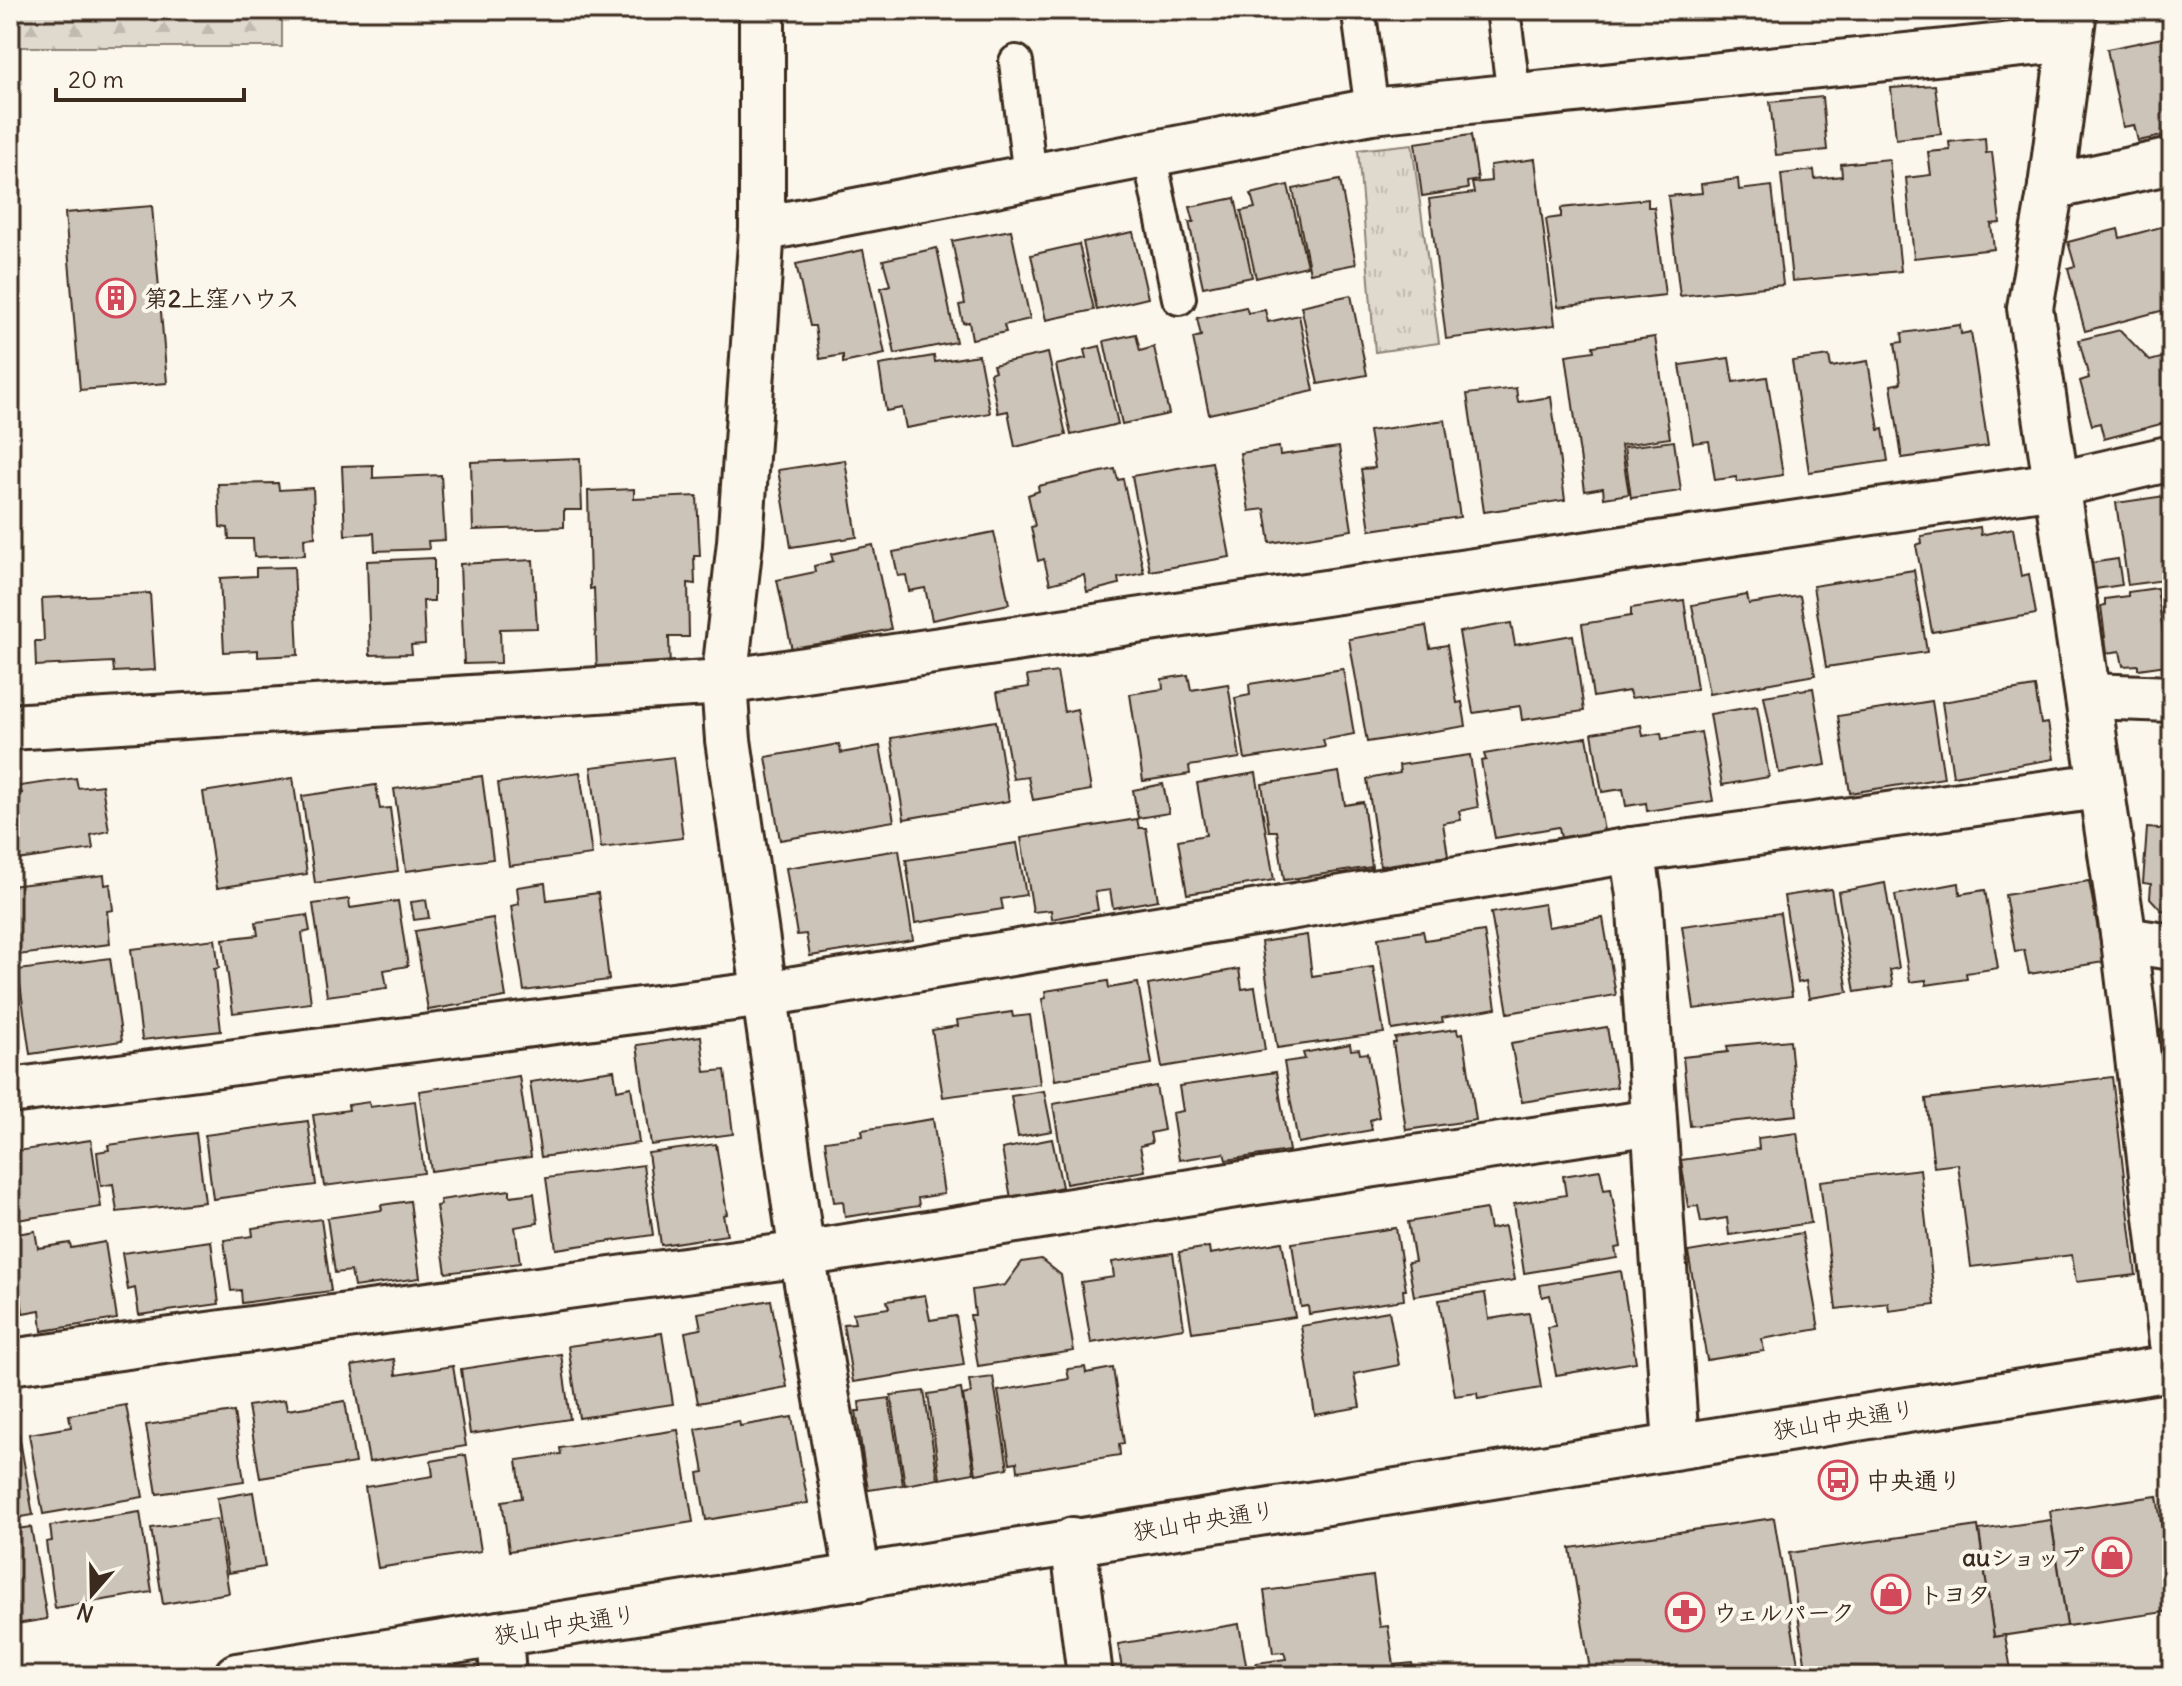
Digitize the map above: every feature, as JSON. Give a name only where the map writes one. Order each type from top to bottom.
[{"type":"street","points":[[762,10],[762,229],[740,542],[724,682],[728,740],[802,1254],[858,1578]]},
{"type":"street","points":[[762,229],[1372,111],[1514,96],[2072,24],[2051,187],[2030,308],[2124,940],[2172,1343]]},
{"type":"street","points":[[2051,187],[2172,161]]},
{"type":"street","points":[[10,727],[724,682],[2055,485],[2172,458]]},
{"type":"street","points":[[2088,696],[2172,699]]},
{"type":"street","points":[[10,1091],[765,994],[1632,850],[2099,786]]},
{"type":"street","points":[[1632,850],[1639,895],[1676,1445]]},
{"type":"street","points":[[2124,940],[2172,947]]},
{"type":"street","points":[[10,1362],[802,1254],[1653,1122]]},
{"type":"street","name":"狭山中央通り","points":[[237,1676],[501,1655],[858,1578],[1073,1540],[2172,1368]]},
{"type":"street","points":[[1073,1540],[1090,1676]]},
{"type":"lane","points":[[1503,10],[1514,96]]},
{"type":"lane","points":[[1359,14],[1372,111]]},
{"type":"lane","points":[[1016,62],[1030,177]]},
{"type":"lane","points":[[1149,153],[1179,298]]},
{"type":"green space","points":[[10,10],[282,10],[282,47],[10,47]]},
{"type":"green space","points":[[1412,144],[1439,343],[1375,352],[1358,150]]},
{"type":"building","points":[[2172,36],[2172,134],[2138,141],[2134,125],[2123,127],[2107,49]]},
{"type":"building","points":[[1935,85],[1941,134],[1896,139],[1891,88]]},
{"type":"building","points":[[1822,97],[1827,150],[1776,155],[1770,102]]},
{"type":"building","points":[[1471,135],[1478,180],[1467,182],[1468,189],[1422,196],[1415,143]]},
{"type":"building","points":[[1985,138],[1986,153],[1992,152],[2000,223],[1991,224],[1994,249],[1914,258],[1906,178],[1931,175],[1928,152],[1950,150],[1949,142]]},
{"type":"building","points":[[1535,159],[1555,325],[1446,339],[1429,199],[1474,193],[1472,183],[1491,181],[1490,165]]},
{"type":"building","points":[[1889,159],[1901,271],[1792,281],[1781,174],[1814,170],[1815,179],[1842,176],[1841,164]]},
{"type":"building","points":[[1738,179],[1739,190],[1772,186],[1783,285],[1680,296],[1668,196],[1702,193],[1701,184]]},
{"type":"building","points":[[1340,180],[1356,264],[1310,273],[1293,189]]},
{"type":"building","points":[[1288,185],[1307,266],[1256,278],[1241,211],[1255,208],[1251,194]]},
{"type":"building","points":[[1235,198],[1252,277],[1203,287],[1189,222],[1194,222],[1190,207]]},
{"type":"building","points":[[1648,199],[1648,207],[1654,207],[1665,295],[1558,307],[1546,219],[1561,217],[1561,208]]},
{"type":"building","name":"第2上窪ハウス","points":[[152,206],[167,383],[80,390],[65,213]]},
{"type":"building","points":[[2172,224],[2172,308],[2085,331],[2068,268],[2075,266],[2068,242],[2118,229],[2120,238]]},
{"type":"building","points":[[1011,230],[1030,319],[1004,325],[1006,332],[972,339],[969,322],[963,323],[959,305],[965,304],[952,241]]},
{"type":"building","points":[[1133,232],[1148,298],[1097,310],[1083,242]]},
{"type":"building","points":[[1079,244],[1094,310],[1046,320],[1031,255]]},
{"type":"building","points":[[937,248],[956,342],[895,354],[881,288],[890,285],[883,260]]},
{"type":"building","points":[[863,250],[885,354],[843,363],[843,355],[820,359],[815,326],[810,326],[796,264]]},
{"type":"building","points":[[1351,295],[1367,375],[1318,384],[1301,306]]},
{"type":"building","points":[[1246,307],[1248,313],[1265,310],[1268,322],[1299,315],[1314,391],[1209,414],[1193,338],[1201,336],[1197,318]]},
{"type":"building","points":[[1960,325],[1961,334],[1971,332],[1988,446],[1902,458],[1891,385],[1901,383],[1895,343],[1903,342],[1902,333]]},
{"type":"building","points":[[2120,330],[2150,361],[2172,355],[2172,421],[2104,439],[2100,423],[2092,425],[2080,381],[2089,378],[2079,340]]},
{"type":"building","points":[[1136,334],[1140,351],[1154,347],[1169,414],[1122,424],[1104,341]]},
{"type":"building","points":[[1655,337],[1670,438],[1621,445],[1629,494],[1604,498],[1603,488],[1585,491],[1566,355],[1594,351],[1593,346]]},
{"type":"building","points":[[1100,346],[1118,424],[1071,435],[1056,365],[1086,358],[1084,350]]},
{"type":"building","points":[[1048,353],[1066,435],[1015,447],[1008,411],[998,413],[990,373],[995,371],[993,365]]},
{"type":"building","points":[[979,355],[990,413],[906,428],[902,408],[886,411],[879,365],[934,356],[935,362]]},
{"type":"building","points":[[1829,356],[1831,367],[1868,361],[1879,430],[1883,429],[1888,461],[1809,472],[1792,361]]},
{"type":"building","points":[[1729,358],[1733,382],[1767,377],[1783,475],[1737,482],[1737,477],[1715,480],[1709,441],[1693,443],[1680,365]]},
{"type":"building","points":[[1516,388],[1518,402],[1551,397],[1565,500],[1484,512],[1467,394]]},
{"type":"building","points":[[1445,420],[1460,517],[1370,530],[1361,469],[1375,468],[1369,431]]},
{"type":"building","points":[[1674,441],[1681,491],[1631,498],[1624,447]]},
{"type":"building","points":[[1279,447],[1280,455],[1339,447],[1352,530],[1270,543],[1265,509],[1249,511],[1240,453]]},
{"type":"building","points":[[580,458],[582,510],[564,510],[564,527],[473,530],[471,462]]},
{"type":"building","points":[[845,460],[857,537],[791,547],[778,470]]},
{"type":"building","points":[[1212,462],[1230,557],[1150,571],[1132,476]]},
{"type":"building","points":[[373,465],[373,478],[441,475],[445,540],[428,541],[429,549],[375,551],[374,533],[345,535],[342,466]]},
{"type":"building","points":[[1115,469],[1118,480],[1123,479],[1144,573],[1118,578],[1119,584],[1087,592],[1084,575],[1050,584],[1044,559],[1038,561],[1028,495],[1039,491],[1038,486]]},
{"type":"building","points":[[278,483],[279,490],[313,488],[315,537],[304,538],[305,555],[254,557],[253,539],[229,539],[228,528],[220,527],[218,484]]},
{"type":"building","points":[[634,489],[634,499],[697,496],[700,556],[694,556],[695,584],[688,583],[689,637],[669,637],[670,671],[597,674],[594,588],[590,589],[588,491]]},
{"type":"building","points":[[2172,495],[2172,579],[2128,585],[2116,503]]},
{"type":"building","points":[[1980,527],[1981,535],[2013,528],[2021,576],[2029,574],[2036,614],[1932,632],[1916,545],[1922,543],[1921,536]]},
{"type":"building","points":[[994,532],[1009,604],[932,620],[925,588],[909,591],[906,575],[898,576],[893,552]]},
{"type":"building","points":[[873,545],[891,629],[792,650],[777,580],[815,572],[814,566],[833,561],[831,554]]},
{"type":"building","points":[[434,558],[434,601],[423,601],[425,644],[411,645],[412,654],[370,655],[367,561]]},
{"type":"building","points":[[2118,559],[2122,585],[2095,589],[2090,563]]},
{"type":"building","points":[[533,560],[537,628],[500,629],[501,663],[464,664],[460,564]]},
{"type":"building","points":[[294,567],[298,655],[258,657],[258,650],[224,652],[220,578],[256,576],[256,568]]},
{"type":"building","points":[[1914,570],[1927,652],[1826,667],[1813,586]]},
{"type":"building","points":[[2157,588],[2167,665],[2138,669],[2138,665],[2123,666],[2120,651],[2107,653],[2101,606],[2105,605],[2105,599]]},
{"type":"building","points":[[150,593],[155,670],[114,672],[113,662],[36,666],[35,641],[44,641],[42,598]]},
{"type":"building","points":[[1747,595],[1749,604],[1800,596],[1815,675],[1709,694],[1692,605]]},
{"type":"building","points":[[1684,600],[1697,689],[1631,698],[1629,691],[1593,697],[1582,624],[1631,616],[1631,608]]},
{"type":"building","points":[[2166,603],[2172,603],[2172,646]]},
{"type":"building","points":[[1511,623],[1515,645],[1573,635],[1584,711],[1522,720],[1520,706],[1473,713],[1459,632]]},
{"type":"building","points":[[1426,626],[1430,648],[1447,645],[1457,703],[1462,702],[1466,726],[1367,742],[1349,639]]},
{"type":"building","points":[[1343,669],[1354,734],[1323,740],[1325,747],[1245,759],[1235,698],[1250,695],[1249,684]]},
{"type":"building","points":[[1057,672],[1064,712],[1077,709],[1091,790],[1033,800],[1028,777],[1013,779],[997,692],[1029,687],[1027,676]]},
{"type":"building","points":[[1188,675],[1191,690],[1228,684],[1240,758],[1189,766],[1190,774],[1143,781],[1130,694],[1163,689],[1162,679]]},
{"type":"building","points":[[2035,687],[2041,724],[2048,723],[2054,759],[1953,776],[1942,702]]},
{"type":"building","points":[[1813,688],[1826,765],[1779,773],[1764,696]]},
{"type":"building","points":[[1932,701],[1944,778],[1850,793],[1838,716]]},
{"type":"building","points":[[1757,706],[1769,777],[1722,785],[1710,714]]},
{"type":"building","points":[[996,721],[1009,801],[904,819],[891,738]]},
{"type":"building","points":[[1641,725],[1643,736],[1661,733],[1662,739],[1701,732],[1713,801],[1647,811],[1646,803],[1626,806],[1623,789],[1602,792],[1592,733]]},
{"type":"building","points":[[1587,737],[1604,831],[1561,838],[1559,827],[1495,838],[1481,761],[1486,760],[1484,754]]},
{"type":"building","points":[[839,744],[841,753],[880,746],[894,821],[780,840],[766,757]]},
{"type":"building","points":[[1470,755],[1478,807],[1459,811],[1461,820],[1443,823],[1448,856],[1380,866],[1367,779],[1400,773],[1399,765]]},
{"type":"building","points":[[673,757],[683,838],[601,848],[591,767]]},
{"type":"building","points":[[580,772],[592,855],[509,866],[498,783]]},
{"type":"building","points":[[1339,772],[1345,805],[1363,802],[1372,867],[1284,880],[1277,831],[1269,831],[1262,784]]},
{"type":"building","points":[[1256,773],[1274,880],[1187,894],[1178,840],[1206,835],[1197,783]]},
{"type":"building","points":[[482,776],[493,859],[406,871],[394,789]]},
{"type":"building","points":[[76,778],[78,788],[102,785],[109,831],[91,835],[93,849],[10,861],[10,794],[22,793],[20,786]]},
{"type":"building","points":[[293,778],[307,874],[217,888],[203,792]]},
{"type":"building","points":[[1163,784],[1169,813],[1138,818],[1133,790]]},
{"type":"building","points":[[376,785],[380,809],[390,808],[398,871],[315,883],[302,796]]},
{"type":"building","points":[[1137,819],[1139,828],[1146,828],[1158,900],[1113,908],[1110,890],[1095,892],[1098,910],[1052,919],[1051,910],[1033,912],[1021,838]]},
{"type":"building","points":[[2147,828],[2172,830],[2172,911],[2161,910],[2150,898],[2151,884],[2143,883]]},
{"type":"building","points":[[1017,843],[1026,895],[1001,899],[1003,909],[915,923],[906,860]]},
{"type":"building","points":[[899,850],[913,940],[810,956],[806,934],[797,935],[786,868]]},
{"type":"building","points":[[104,875],[105,885],[110,884],[113,910],[107,911],[110,944],[18,955],[10,886]]},
{"type":"building","points":[[2089,881],[2104,962],[2029,974],[2024,950],[2015,952],[2005,895]]},
{"type":"building","points":[[545,883],[547,900],[598,893],[609,980],[524,991],[511,906],[519,904],[517,887]]},
{"type":"building","points":[[1885,883],[1899,968],[1890,970],[1893,986],[1855,992],[1838,892]]},
{"type":"building","points":[[1959,883],[1960,894],[1985,890],[1998,968],[1966,973],[1967,979],[1926,985],[1926,980],[1910,982],[1895,895]]},
{"type":"building","points":[[1831,889],[1848,992],[1809,998],[1806,981],[1798,983],[1784,896]]},
{"type":"building","points":[[349,899],[350,908],[398,901],[408,966],[384,970],[387,988],[327,996],[313,904]]},
{"type":"building","points":[[426,900],[429,918],[414,920],[411,902]]},
{"type":"building","points":[[1544,904],[1548,927],[1603,918],[1616,995],[1508,1013],[1491,913]]},
{"type":"building","points":[[1780,913],[1792,996],[1694,1009],[1682,926]]},
{"type":"building","points":[[307,915],[310,931],[302,933],[311,1003],[233,1013],[223,939],[258,935],[256,922]]},
{"type":"building","points":[[493,918],[506,997],[428,1010],[415,931]]},
{"type":"building","points":[[1423,931],[1425,940],[1484,931],[1496,1008],[1442,1018],[1443,1022],[1392,1030],[1378,938]]},
{"type":"building","points":[[1307,935],[1312,976],[1373,967],[1384,1033],[1277,1048],[1261,942]]},
{"type":"building","points":[[215,939],[219,968],[214,969],[221,1031],[142,1040],[131,949]]},
{"type":"building","points":[[110,958],[122,1041],[30,1054],[18,970]]},
{"type":"building","points":[[1239,969],[1242,989],[1255,987],[1265,1050],[1162,1067],[1148,985]]},
{"type":"building","points":[[1108,981],[1109,988],[1138,983],[1152,1064],[1055,1080],[1042,999],[1046,998],[1045,991]]},
{"type":"building","points":[[1012,1012],[1013,1017],[1030,1015],[1040,1084],[943,1097],[932,1030],[958,1026],[957,1020]]},
{"type":"building","points":[[1607,1027],[1617,1087],[1522,1102],[1511,1043]]},
{"type":"building","points":[[1457,1029],[1458,1034],[1463,1033],[1476,1120],[1406,1130],[1393,1043],[1396,1043],[1395,1038]]},
{"type":"building","points":[[2172,1029],[2172,1041],[2160,1042],[2160,1030]]},
{"type":"building","points":[[701,1036],[705,1072],[725,1070],[733,1134],[651,1145],[637,1045]]},
{"type":"building","points":[[1790,1040],[1797,1115],[1690,1126],[1683,1057],[1728,1052],[1727,1046]]},
{"type":"building","points":[[1350,1044],[1351,1050],[1368,1053],[1379,1117],[1370,1120],[1372,1130],[1298,1143],[1284,1062],[1305,1059],[1303,1053]]},
{"type":"building","points":[[2172,1048],[2172,1095],[2166,1095],[2162,1049]]},
{"type":"building","points":[[614,1070],[617,1090],[631,1087],[639,1143],[541,1157],[530,1082]]},
{"type":"building","points":[[1276,1072],[1289,1151],[1226,1160],[1224,1153],[1179,1160],[1172,1113],[1183,1111],[1179,1086]]},
{"type":"building","points":[[519,1076],[531,1157],[431,1171],[419,1091]]},
{"type":"building","points":[[2112,1077],[2136,1275],[2076,1282],[2072,1255],[1971,1267],[1958,1164],[1934,1167],[1926,1099]]},
{"type":"building","points":[[1156,1086],[1164,1130],[1150,1133],[1152,1143],[1140,1146],[1145,1171],[1066,1184],[1053,1104]]},
{"type":"building","points":[[1044,1091],[1052,1131],[1018,1137],[1011,1096]]},
{"type":"building","points":[[415,1101],[424,1173],[324,1186],[313,1115],[349,1110],[348,1105],[369,1102],[370,1107]]},
{"type":"building","points":[[2172,1104],[2172,1136],[2168,1136],[2163,1106]]},
{"type":"building","points":[[933,1119],[944,1194],[918,1198],[919,1206],[845,1217],[843,1201],[834,1202],[825,1141],[863,1136],[862,1130]]},
{"type":"building","points":[[308,1121],[316,1185],[213,1199],[205,1135]]},
{"type":"building","points":[[196,1133],[205,1202],[117,1212],[113,1184],[101,1186],[97,1152],[109,1150],[108,1145]]},
{"type":"building","points":[[1797,1133],[1811,1223],[1729,1235],[1727,1218],[1701,1222],[1698,1206],[1688,1207],[1681,1160],[1759,1149],[1758,1138]]},
{"type":"building","points":[[1052,1139],[1062,1187],[1011,1198],[1002,1149]]},
{"type":"building","points":[[91,1140],[101,1207],[10,1221],[10,1152]]},
{"type":"building","points":[[716,1144],[727,1214],[723,1215],[727,1235],[661,1245],[648,1153]]},
{"type":"building","points":[[643,1165],[653,1235],[556,1249],[546,1178]]},
{"type":"building","points":[[1920,1169],[1935,1305],[1889,1311],[1888,1303],[1836,1309],[1820,1181]]},
{"type":"building","points":[[1600,1170],[1604,1190],[1611,1189],[1621,1247],[1615,1248],[1617,1258],[1524,1273],[1514,1204],[1566,1195],[1563,1176]]},
{"type":"building","points":[[510,1190],[510,1196],[534,1193],[538,1223],[515,1227],[520,1263],[446,1273],[436,1206],[441,1205],[440,1200]]},
{"type":"building","points":[[410,1201],[420,1278],[354,1287],[351,1271],[335,1273],[327,1218],[382,1210],[381,1205]]},
{"type":"building","points":[[1486,1209],[1490,1229],[1505,1226],[1515,1280],[1414,1296],[1408,1262],[1415,1261],[1408,1222]]},
{"type":"building","points":[[321,1219],[331,1291],[242,1303],[241,1290],[231,1291],[224,1240],[253,1236],[252,1228]]},
{"type":"building","points":[[1396,1228],[1406,1290],[1403,1290],[1404,1300],[1309,1314],[1308,1306],[1301,1307],[1292,1243]]},
{"type":"building","points":[[35,1231],[38,1248],[70,1243],[71,1248],[105,1242],[117,1319],[42,1331],[40,1310],[23,1313],[21,1297],[10,1299],[10,1235]]},
{"type":"building","points":[[1802,1233],[1819,1329],[1762,1339],[1764,1351],[1707,1360],[1688,1252]]},
{"type":"building","points":[[211,1241],[219,1304],[139,1315],[135,1288],[128,1290],[122,1253]]},
{"type":"building","points":[[1282,1242],[1295,1317],[1192,1332],[1179,1252],[1209,1247],[1210,1254]]},
{"type":"building","points":[[1173,1253],[1184,1328],[1091,1343],[1081,1282],[1114,1277],[1112,1262]]},
{"type":"building","points":[[1041,1259],[1061,1275],[1074,1351],[978,1366],[970,1315],[975,1315],[972,1290],[1005,1285],[1022,1262]]},
{"type":"building","points":[[1621,1271],[1636,1362],[1556,1375],[1547,1327],[1556,1326],[1550,1295],[1542,1297],[1540,1285]]},
{"type":"building","points":[[1485,1293],[1489,1319],[1529,1313],[1541,1388],[1478,1399],[1477,1393],[1455,1396],[1439,1300]]},
{"type":"building","points":[[925,1295],[930,1320],[956,1316],[964,1365],[853,1382],[843,1324],[855,1323],[853,1313],[889,1308],[887,1301]]},
{"type":"building","points":[[771,1300],[787,1387],[698,1403],[685,1332],[701,1329],[698,1313]]},
{"type":"building","points":[[1389,1311],[1399,1365],[1354,1374],[1360,1407],[1315,1415],[1301,1326]]},
{"type":"building","points":[[662,1333],[673,1404],[579,1418],[568,1346]]},
{"type":"building","points":[[561,1354],[570,1419],[470,1434],[461,1369]]},
{"type":"building","points":[[394,1359],[396,1375],[453,1366],[466,1446],[369,1462],[352,1366]]},
{"type":"building","points":[[1085,1367],[1086,1373],[1113,1368],[1124,1443],[1119,1444],[1120,1455],[1018,1471],[1017,1462],[1010,1463],[998,1391],[1069,1379],[1067,1369]]},
{"type":"building","points":[[993,1377],[1008,1468],[976,1474],[963,1395],[971,1393],[969,1380]]},
{"type":"building","points":[[961,1389],[974,1473],[940,1479],[928,1394]]},
{"type":"building","points":[[924,1391],[938,1479],[905,1485],[891,1395]]},
{"type":"building","points":[[889,1398],[903,1485],[868,1490],[856,1411],[860,1411],[859,1402]]},
{"type":"building","points":[[285,1400],[287,1410],[345,1401],[355,1463],[260,1478],[248,1406]]},
{"type":"building","points":[[126,1405],[143,1497],[43,1514],[29,1434],[71,1427],[69,1415]]},
{"type":"building","points":[[234,1412],[244,1481],[157,1494],[146,1425]]},
{"type":"building","points":[[792,1417],[808,1503],[706,1520],[698,1473],[704,1472],[696,1429],[739,1421],[740,1426]]},
{"type":"building","points":[[678,1430],[693,1522],[509,1551],[502,1501],[522,1498],[517,1460],[561,1454],[560,1448]]},
{"type":"building","points":[[19,1434],[33,1515],[10,1519],[10,1435]]},
{"type":"building","points":[[466,1455],[481,1551],[378,1568],[365,1487],[433,1476],[431,1461]]},
{"type":"building","points":[[253,1492],[265,1567],[228,1573],[217,1498]]},
{"type":"building","name":"auショップ","points":[[2157,1496],[2172,1611],[2067,1626],[2050,1511]]},
{"type":"building","points":[[140,1512],[152,1592],[55,1608],[46,1542],[52,1541],[50,1526]]},
{"type":"building","name":"ウェルパーク","points":[[1774,1518],[1800,1676],[1591,1676],[1570,1548]]},
{"type":"building","points":[[217,1519],[229,1593],[163,1604],[151,1528]]},
{"type":"building","points":[[2051,1520],[2067,1626],[1994,1637],[1979,1530]]},
{"type":"building","name":"トヨタ","points":[[1978,1526],[1994,1637],[2005,1635],[2012,1676],[1807,1676],[1789,1553]]},
{"type":"building","points":[[31,1527],[47,1619],[10,1625],[10,1530]]},
{"type":"building","points":[[1373,1576],[1380,1627],[1388,1626],[1394,1665],[1412,1663],[1414,1676],[1258,1676],[1256,1663],[1286,1659],[1284,1652],[1273,1653],[1264,1591]]},
{"type":"building","points":[[1239,1624],[1248,1676],[1123,1676],[1118,1644]]},
{"type":"place","name":"第2上窪ハウス","points":[[116,298]]},
{"type":"place","name":"中央通り","points":[[1838,1480]]},
{"type":"place","name":"auショップ","points":[[2112,1557]]},
{"type":"place","name":"トヨタ","points":[[1891,1594]]},
{"type":"place","name":"ウェルパーク","points":[[1685,1612]]}]
